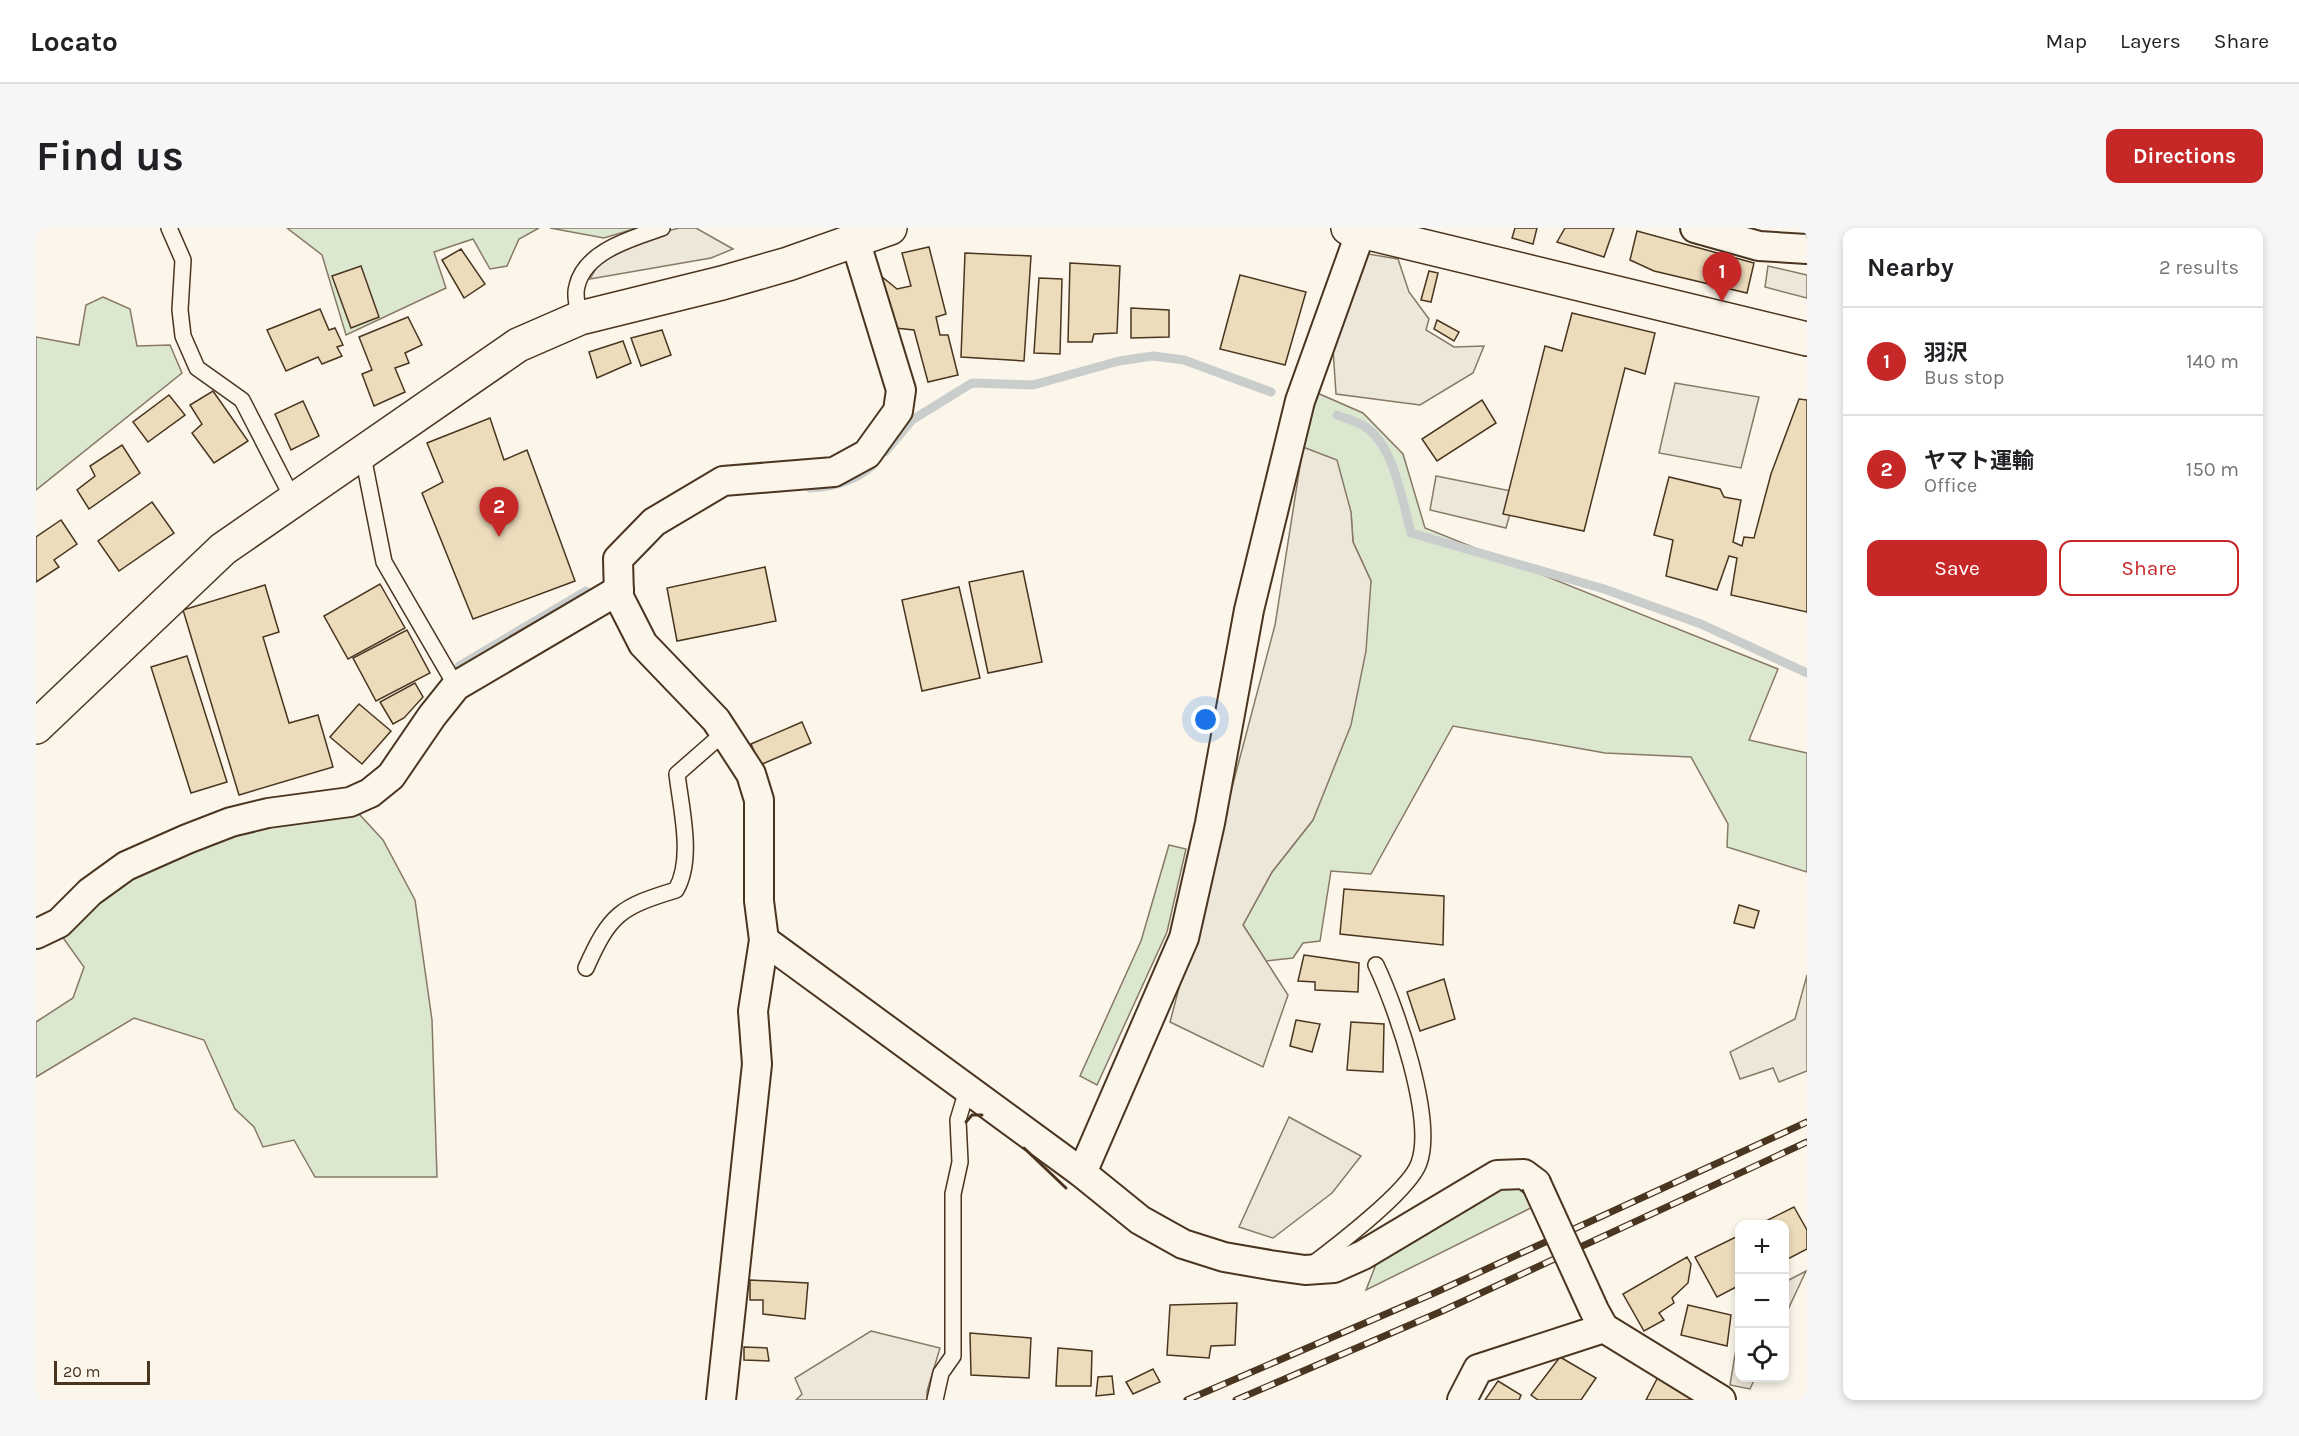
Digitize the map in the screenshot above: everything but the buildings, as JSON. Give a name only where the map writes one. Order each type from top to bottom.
[{"type":"street","points":[[36,727],[223,549],[518,345],[580,318],[722,283],[890,228]]},
{"type":"street","points":[[1695,228],[1759,246],[1807,249]]},
{"type":"street","points":[[1082,1173],[1184,938],[1210,823],[1249,610],[1300,401],[1362,230],[1807,339]]},
{"type":"street","points":[[721,1400],[758,1064],[753,1011],[764,940],[759,901],[759,800],[751,774],[724,732],[643,644],[619,597],[618,559],[654,522],[723,481],[801,477],[834,472],[867,454],[898,411],[901,390],[855,240]]},
{"type":"street","points":[[36,934],[59,923],[90,892],[126,866],[187,839],[231,822],[268,813],[350,802],[370,793],[391,776],[432,716],[456,686],[619,590]]},
{"type":"street","points":[[764,940],[1082,1173],[1140,1220],[1183,1244],[1224,1257],[1305,1270],[1334,1268],[1363,1255],[1497,1175],[1524,1174],[1536,1183],[1599,1319],[1721,1400]]},
{"type":"street","points":[[1462,1400],[1478,1369],[1599,1319]]},
{"type":"lane","points":[[169,228],[183,260],[180,310],[183,336],[197,368],[242,400],[293,499]]},
{"type":"lane","points":[[580,318],[577,284],[586,269],[611,246],[662,228]]},
{"type":"lane","points":[[362,451],[384,562],[456,686]]},
{"type":"lane","points":[[586,968],[599,938],[617,914],[636,902],[676,890],[683,877],[684,849],[677,774],[724,732]]},
{"type":"lane","points":[[1305,1270],[1356,1232],[1407,1181],[1419,1164],[1422,1139],[1418,1096],[1404,1034],[1376,965]]},
{"type":"lane","points":[[935,1400],[940,1373],[953,1356],[954,1194],[960,1162],[958,1120],[967,1090]]},
{"type":"green space","points":[[287,228],[539,228],[519,239],[507,266],[490,269],[473,239],[434,252],[446,288],[346,335],[322,255]]},
{"type":"green space","points":[[550,228],[637,228],[604,238]]},
{"type":"green space","points":[[103,297],[130,309],[137,346],[170,345],[182,373],[36,490],[36,337],[79,345],[86,305]]},
{"type":"green space","points":[[1315,392],[1363,413],[1403,454],[1425,528],[1778,669],[1749,740],[1807,753],[1807,872],[1727,847],[1728,824],[1691,757],[1605,753],[1453,726],[1371,874],[1331,871],[1320,941],[1303,943],[1293,958],[1266,961],[1243,925],[1272,872],[1313,820],[1371,581],[1353,542],[1351,512],[1303,447]]},
{"type":"green space","points":[[336,789],[383,840],[415,900],[432,1020],[437,1177],[315,1177],[294,1140],[263,1147],[254,1127],[235,1109],[204,1040],[134,1018],[36,1077],[36,1022],[73,998],[84,967],[59,932],[91,896],[231,829]]},
{"type":"green space","points":[[1169,845],[1186,849],[1167,932],[1097,1085],[1080,1076],[1141,941]]},
{"type":"green space","points":[[1507,1182],[1533,1184],[1541,1203],[1366,1290],[1380,1254]]},
{"type":"shaded area","points":[[679,228],[696,228],[733,249],[711,258],[590,279],[598,265],[612,251],[648,236]]},
{"type":"shaded area","points":[[1362,253],[1398,259],[1409,292],[1429,319],[1426,330],[1454,347],[1484,346],[1473,373],[1420,405],[1336,394],[1333,349]]},
{"type":"shaded area","points":[[1768,266],[1807,275],[1807,298],[1765,287]]},
{"type":"shaded area","points":[[1675,383],[1759,397],[1741,468],[1659,453]]},
{"type":"shaded area","points":[[1303,447],[1337,460],[1351,512],[1353,542],[1371,581],[1366,651],[1351,725],[1313,820],[1272,872],[1243,925],[1288,995],[1263,1067],[1170,1022],[1275,625]]},
{"type":"shaded area","points":[[1436,476],[1516,492],[1506,528],[1430,510]]},
{"type":"shaded area","points":[[1807,975],[1807,1071],[1779,1082],[1773,1068],[1740,1079],[1730,1052],[1795,1019]]},
{"type":"shaded area","points":[[1289,1117],[1361,1156],[1332,1193],[1273,1238],[1239,1227]]},
{"type":"shaded area","points":[[1806,1271],[1789,1307],[1789,1280]]},
{"type":"shaded area","points":[[871,1331],[940,1348],[927,1391],[927,1400],[796,1400],[802,1394],[795,1378]]},
{"type":"shaded area","points":[[1735,1355],[1735,1382],[1753,1382],[1750,1389],[1730,1385]]},
{"type":"waterway","points":[[885,452],[912,420],[972,383],[1033,385],[1119,361],[1153,356],[1184,360],[1271,392]]},
{"type":"waterway","points":[[1337,415],[1365,427],[1385,449],[1401,492],[1411,533],[1604,589],[1701,624],[1807,673]]},
{"type":"waterway","points":[[810,488],[845,482],[860,475],[874,464]]},
{"type":"waterway","points":[[459,666],[586,591]]},
{"type":"railway","points":[[1187,1400],[1432,1294],[1807,1122]]},
{"type":"railway","points":[[1236,1400],[1440,1312],[1807,1142]]},
{"type":"wall","points":[[966,1122],[972,1115],[982,1115]]},
{"type":"wall","points":[[1024,1148],[1066,1188]]},
{"type":"place","name":"羽沢","points":[[1722,302]]},
{"type":"place","name":"ヤマト運輸","points":[[499,537]]}]
